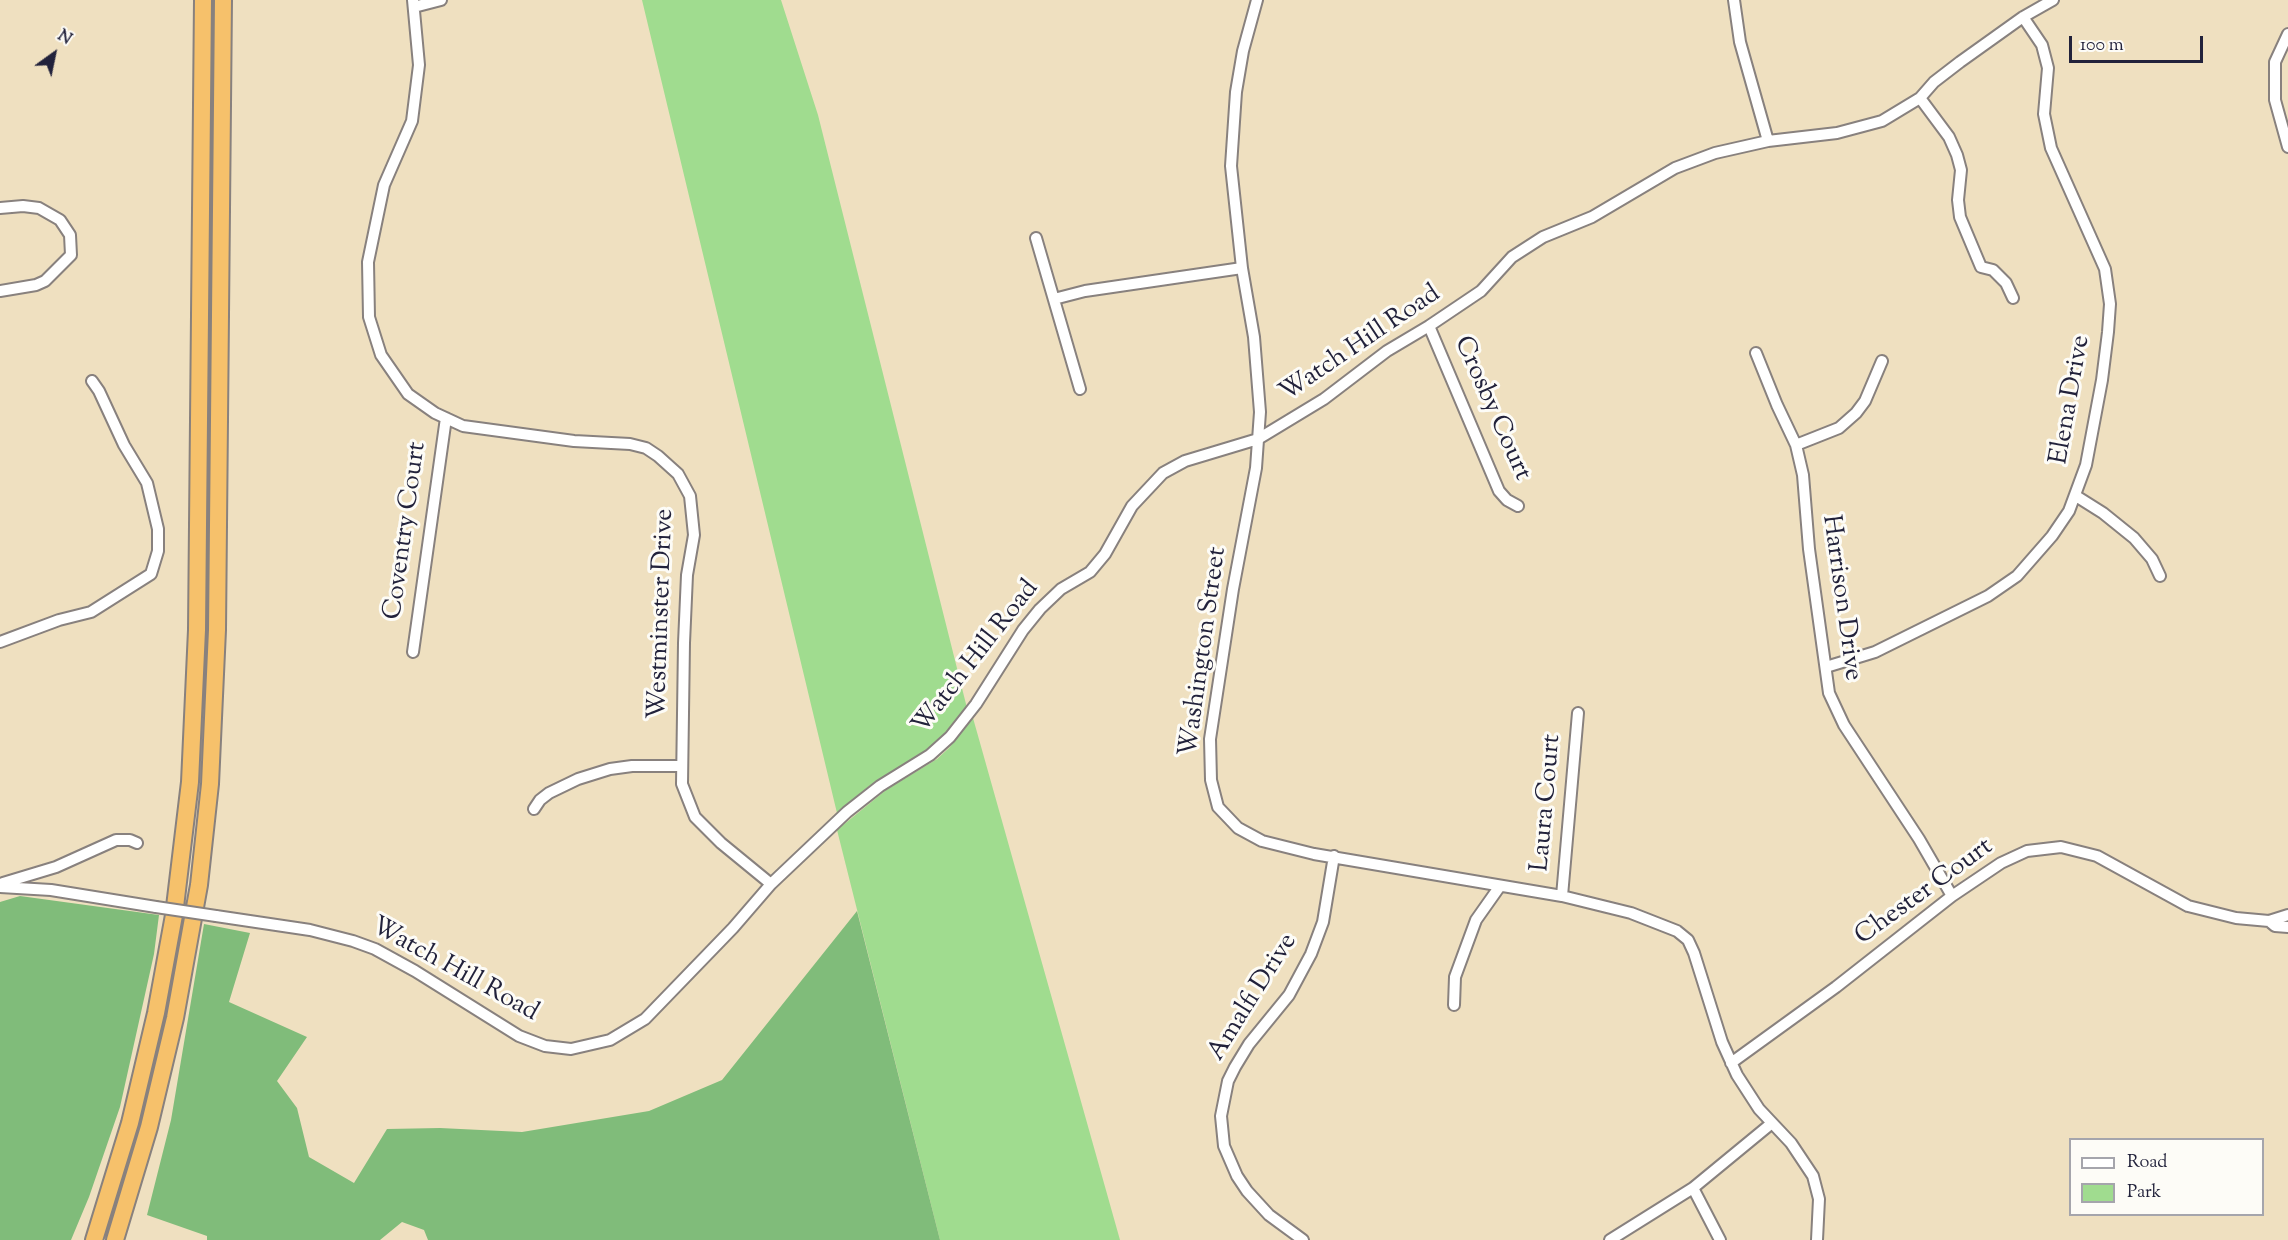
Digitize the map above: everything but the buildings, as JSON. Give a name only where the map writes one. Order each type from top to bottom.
[{"type":"highway","points":[[94,1240],[130,1123],[152,1036],[174,915],[186,826],[197,630],[203,0]]},
{"type":"highway","points":[[115,1240],[151,1118],[175,1018],[194,918],[210,784],[216,651],[223,0]]},
{"type":"highway","points":[[84,1240],[130,1123]]},
{"type":"street","points":[[413,3],[441,0]]},
{"type":"street","name":"Washington Street","points":[[1257,0],[1243,51],[1236,92],[1232,166],[1242,268],[1254,338],[1260,412],[1256,468],[1233,589],[1210,739],[1211,780],[1218,807],[1238,828],[1262,841],[1562,896],[1654,920],[1677,931],[1688,940],[1694,953],[1722,1042],[1731,1063],[1759,1109],[1791,1143],[1813,1176],[1819,1199],[1817,1240]]},
{"type":"street","points":[[1734,0],[1740,42],[1768,141]]},
{"type":"street","name":"Watch Hill Road","points":[[0,885],[310,930],[354,941],[394,958],[519,1036],[545,1047],[571,1049],[610,1040],[645,1019],[771,885],[858,802],[930,755],[950,737],[976,704],[1023,630],[1040,609],[1061,589],[1090,572],[1105,554],[1132,506],[1163,474],[1185,460],[1258,439],[1324,399],[1387,351],[1481,291],[1512,257],[1543,237],[1592,217],[1676,168],[1715,153],[1768,141],[1837,133],[1863,128],[1882,121],[1920,98],[1934,82],[1960,62],[2023,17],[2052,0]]},
{"type":"street","name":"Westminster Drive","points":[[413,3],[419,65],[412,118],[384,185],[368,262],[369,317],[381,355],[408,394],[463,426],[501,433],[574,441],[630,444],[646,448],[678,474],[690,496],[694,535],[687,574],[682,784],[695,816],[721,843],[771,885]]},
{"type":"street","name":"Elena Drive","points":[[1826,667],[1875,652],[1988,596],[2017,576],[2052,536],[2076,496],[2086,465],[2102,381],[2110,304],[2105,269],[2051,148],[2044,114],[2048,68],[2042,45],[2023,17]]},
{"type":"street","points":[[2288,34],[2275,62],[2275,100],[2288,147]]},
{"type":"street","points":[[1920,98],[1949,137],[1957,155],[1960,170],[1958,200],[1960,217],[1981,267],[1994,270],[2006,283],[2013,298]]},
{"type":"street","points":[[0,208],[23,206],[39,208],[59,219],[70,236],[72,255],[45,281],[36,285],[0,291]]},
{"type":"street","points":[[1036,238],[1080,389]]},
{"type":"street","points":[[1054,299],[1085,291],[1242,268]]},
{"type":"street","name":"Crosby Court","points":[[1429,326],[1499,491],[1507,500],[1518,506]]},
{"type":"street","name":"Harrison Drive","points":[[1756,353],[1796,445],[1803,475],[1809,549],[1829,693],[1844,725],[1919,839],[1952,896]]},
{"type":"street","points":[[1796,445],[1839,428],[1856,413],[1865,401],[1881,361]]},
{"type":"street","points":[[0,642],[59,620],[91,612],[151,574],[158,551],[158,529],[147,483],[124,445],[92,381]]},
{"type":"street","name":"Coventry Court","points":[[413,652],[446,418]]},
{"type":"street","points":[[2076,496],[2103,513],[2134,538],[2152,559],[2160,576]]},
{"type":"street","name":"Laura Court","points":[[1562,896],[1578,713]]},
{"type":"street","points":[[534,809],[549,793],[578,779],[610,769],[632,766],[681,766]]},
{"type":"street","name":"Watch Hill Road","points":[[0,885],[56,867],[116,840],[130,840],[137,843]]},
{"type":"street","name":"Chester Court","points":[[1731,1063],[1836,987],[1952,896],[2001,863],[2027,851],[2061,848],[2097,856],[2188,906],[2236,918],[2269,921],[2288,915]]},
{"type":"street","name":"Amalfi Drive","points":[[1303,1240],[1269,1215],[1237,1176],[1224,1146],[1221,1116],[1228,1081],[1234,1066],[1288,995],[1311,954],[1323,922],[1334,856]]},
{"type":"street","points":[[1454,1005],[1455,977],[1476,920],[1500,886]]},
{"type":"street","name":"Chester Court","points":[[2269,921],[2275,926],[2288,927]]},
{"type":"street","points":[[1610,1240],[1693,1188],[1773,1123]]},
{"type":"street","points":[[1693,1188],[1719,1240]]},
{"type":"green space","points":[[642,0],[781,0],[818,115],[967,708],[934,745],[869,786],[837,813]]},
{"type":"green space","points":[[973,718],[1120,1240],[940,1240],[837,830],[886,790],[937,759]]},
{"type":"green space","points":[[20,896],[159,915],[154,954],[120,1107],[89,1197],[71,1240],[0,1240],[0,902]]},
{"type":"green space","points":[[857,911],[940,1240],[428,1240],[424,1230],[402,1222],[380,1240],[207,1240],[207,1236],[147,1215],[171,1120],[204,924],[250,933],[229,1002],[307,1037],[277,1081],[297,1108],[309,1157],[354,1183],[387,1129],[440,1128],[522,1132],[649,1111],[722,1080]]}]
